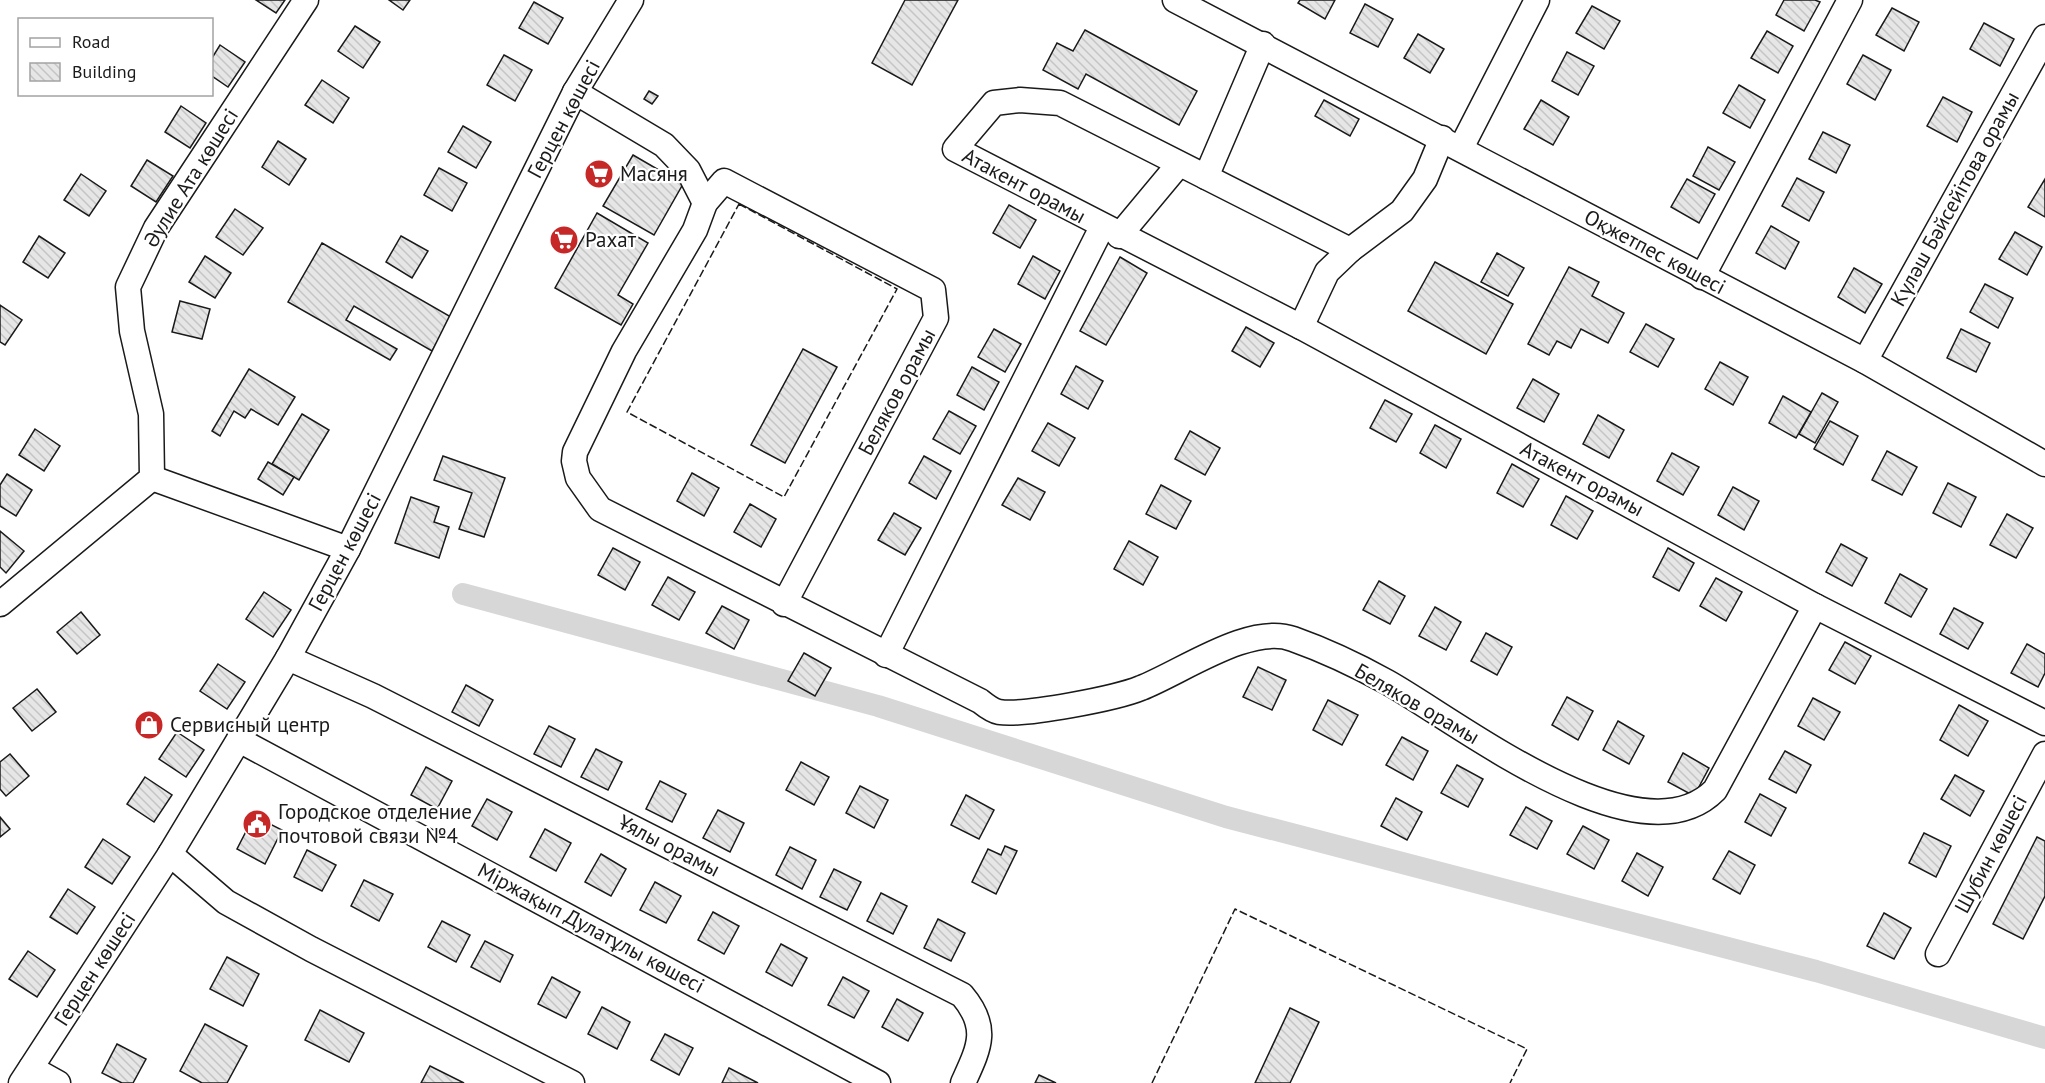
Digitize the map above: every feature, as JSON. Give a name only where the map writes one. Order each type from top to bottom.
[{"type":"street","name":"Әулие Ата көшесі","points":[[152,478],[151,414],[132,331],[128,287],[156,228],[306,0]]},
{"type":"street","name":"Герцен көшесі","points":[[26,1075],[170,854],[288,658],[348,549],[575,92],[631,0]]},
{"type":"street","name":"Оқжетпес көшесі","points":[[1175,0],[1263,44],[1865,361],[2045,464]]},
{"type":"street","points":[[1301,327],[1327,272],[1350,250],[1402,211],[1452,143],[1537,0]]},
{"type":"street","points":[[1702,277],[1850,0]]},
{"type":"street","name":"Күләш Бәйсейітова орамы","points":[[1865,361],[2045,37]]},
{"type":"street","points":[[1206,177],[1263,44]]},
{"type":"street","points":[[575,92],[664,145],[688,170],[705,203]]},
{"type":"street","name":"Атакент орамы","points":[[1179,164],[1060,103],[1020,100],[994,103],[955,149],[1111,232],[1301,327],[1815,606],[2045,723]]},
{"type":"street","points":[[886,655],[1111,232],[1179,164],[1350,250]]},
{"type":"street","name":"Беляков орамы","points":[[784,604],[936,318],[933,290],[724,181],[705,203],[695,230],[604,389],[574,461],[578,478],[600,509],[784,604],[997,712],[1033,712],[1139,689],[1236,644],[1263,635],[1291,638],[1386,681],[1517,764],[1566,788],[1616,805],[1656,812],[1687,808],[1704,802],[1715,790],[1815,606]]},
{"type":"street","points":[[0,604],[152,478],[348,549]]},
{"type":"street","name":"Ұялы орамы","points":[[288,658],[373,696],[962,995],[972,1007],[979,1024],[979,1048],[963,1083]]},
{"type":"street","name":"Міржақып Дулатұлы көшесі","points":[[239,740],[878,1083]]},
{"type":"street","name":"Шубин көшесі","points":[[1938,954],[2045,754]]},
{"type":"street","points":[[170,854],[226,902],[311,949],[572,1083]]},
{"type":"street","points":[[26,1075],[58,1083]]},
{"type":"building","points":[[256,0],[285,0],[276,13]]},
{"type":"building","points":[[389,0],[410,0],[403,10]]},
{"type":"building","points":[[905,0],[958,0],[912,85],[872,63]]},
{"type":"building","points":[[1300,0],[1335,0],[1325,19],[1298,3]]},
{"type":"building","points":[[1784,0],[1820,2],[1804,31],[1776,15]]},
{"type":"building","points":[[534,2],[563,18],[548,44],[519,28]]},
{"type":"building","points":[[1365,4],[1393,19],[1378,47],[1350,33]]},
{"type":"building","points":[[1592,6],[1620,21],[1604,49],[1576,33]]},
{"type":"building","points":[[1892,8],[1919,22],[1904,51],[1876,35]]},
{"type":"building","points":[[1984,23],[2014,39],[2000,66],[1970,49]]},
{"type":"building","points":[[355,26],[380,42],[363,68],[338,51]]},
{"type":"building","points":[[1085,30],[1197,91],[1179,125],[1086,74],[1078,89],[1043,70],[1057,43],[1073,51]]},
{"type":"building","points":[[1767,31],[1793,46],[1778,73],[1751,58]]},
{"type":"building","points":[[1418,34],[1444,49],[1430,73],[1404,58]]},
{"type":"building","points":[[220,45],[245,62],[228,87],[213,77],[213,56]]},
{"type":"building","points":[[1567,52],[1594,66],[1578,95],[1552,81]]},
{"type":"building","points":[[504,55],[532,70],[515,101],[487,85]]},
{"type":"building","points":[[1863,55],[1891,70],[1875,100],[1847,84]]},
{"type":"building","points":[[322,80],[349,98],[333,123],[305,105]]},
{"type":"building","points":[[1739,85],[1765,100],[1750,128],[1723,113]]},
{"type":"building","points":[[649,91],[658,96],[652,104],[644,99]]},
{"type":"building","points":[[1943,97],[1972,112],[1957,142],[1927,126]]},
{"type":"building","points":[[1324,100],[1359,119],[1350,136],[1315,116]]},
{"type":"building","points":[[1541,100],[1569,117],[1553,145],[1524,129]]},
{"type":"building","points":[[181,106],[206,123],[190,148],[165,132]]},
{"type":"building","points":[[463,126],[491,142],[476,168],[448,152]]},
{"type":"building","points":[[1823,132],[1850,145],[1836,173],[1809,159]]},
{"type":"building","points":[[278,141],[306,159],[289,185],[262,167]]},
{"type":"building","points":[[1708,147],[1735,162],[1719,190],[1693,176]]},
{"type":"building","points":[[633,155],[683,184],[654,235],[603,206]]},
{"type":"building","points":[[147,160],[173,176],[156,202],[131,186]]},
{"type":"building","points":[[439,168],[467,183],[452,211],[424,195]]},
{"type":"building","points":[[81,174],[106,191],[89,216],[64,200]]},
{"type":"building","points":[[1797,178],[1824,192],[1809,221],[1782,206]]},
{"type":"building","points":[[1687,179],[1715,194],[1699,223],[1671,207]]},
{"type":"building","points":[[2045,179],[2045,217],[2028,207]]},
{"type":"building","points":[[1009,205],[1036,220],[1020,248],[993,233]]},
{"type":"building","points":[[235,209],[263,228],[243,255],[216,237]]},
{"type":"building","points":[[597,213],[648,243],[618,295],[633,304],[621,325],[555,288]]},
{"type":"building","points":[[1771,226],[1799,242],[1785,269],[1756,253]]},
{"type":"building","points":[[2015,232],[2042,247],[2027,275],[1999,259]]},
{"type":"building","points":[[39,236],[65,253],[48,278],[23,262]]},
{"type":"building","points":[[401,236],[428,251],[412,278],[386,262]]},
{"type":"building","points":[[322,243],[451,317],[432,351],[354,306],[346,320],[397,349],[390,360],[288,302]]},
{"type":"building","points":[[1497,253],[1524,268],[1508,296],[1481,282]]},
{"type":"building","points":[[205,256],[231,273],[215,298],[189,282]]},
{"type":"building","points":[[1033,256],[1060,271],[1045,299],[1018,284]]},
{"type":"building","points":[[1120,257],[1147,273],[1106,345],[1080,331]]},
{"type":"building","points":[[1435,262],[1513,304],[1486,354],[1408,311]]},
{"type":"building","points":[[1569,267],[1599,282],[1592,296],[1624,313],[1608,343],[1581,329],[1571,348],[1557,341],[1549,355],[1528,344]]},
{"type":"building","points":[[1854,268],[1882,284],[1865,313],[1838,297]]},
{"type":"building","points":[[1985,284],[2013,298],[1998,328],[1970,312]]},
{"type":"building","points":[[180,301],[210,309],[202,339],[172,332]]},
{"type":"building","points":[[0,305],[22,320],[5,345],[0,342]]},
{"type":"building","points":[[1646,324],[1674,339],[1658,367],[1630,352]]},
{"type":"building","points":[[1246,327],[1274,343],[1260,367],[1232,351]]},
{"type":"building","points":[[994,329],[1021,344],[1005,372],[978,357]]},
{"type":"building","points":[[1961,329],[1990,343],[1976,372],[1947,358]]},
{"type":"building","points":[[803,349],[837,367],[785,463],[751,445]]},
{"type":"building","points":[[1720,362],[1748,377],[1733,405],[1705,389]]},
{"type":"building","points":[[1076,366],[1103,381],[1088,409],[1061,394]]},
{"type":"building","points":[[972,367],[999,382],[984,410],[957,395]]},
{"type":"building","points":[[249,369],[295,397],[278,425],[251,409],[245,418],[234,411],[220,436],[212,431]]},
{"type":"building","points":[[1533,379],[1559,394],[1544,422],[1517,408]]},
{"type":"building","points":[[1822,393],[1838,402],[1815,443],[1799,434]]},
{"type":"building","points":[[1783,396],[1811,412],[1796,438],[1769,423]]},
{"type":"building","points":[[1385,400],[1412,414],[1396,442],[1370,428]]},
{"type":"building","points":[[949,411],[976,426],[960,454],[933,439]]},
{"type":"building","points":[[302,414],[329,430],[299,480],[272,464]]},
{"type":"building","points":[[1598,415],[1624,430],[1609,458],[1583,444]]},
{"type":"building","points":[[1830,421],[1858,436],[1843,465],[1814,449]]},
{"type":"building","points":[[1048,423],[1075,438],[1059,466],[1032,451]]},
{"type":"building","points":[[1435,425],[1461,439],[1446,468],[1420,453]]},
{"type":"building","points":[[35,429],[60,446],[44,471],[19,455]]},
{"type":"building","points":[[1190,431],[1220,448],[1205,475],[1175,459]]},
{"type":"building","points":[[1887,451],[1917,467],[1902,495],[1872,480]]},
{"type":"building","points":[[1672,453],[1699,467],[1683,495],[1657,481]]},
{"type":"building","points":[[443,456],[505,478],[484,537],[459,529],[472,493],[434,480]]},
{"type":"building","points":[[924,456],[951,471],[936,499],[909,483]]},
{"type":"building","points":[[268,462],[294,477],[283,495],[258,479]]},
{"type":"building","points":[[1512,464],[1539,479],[1523,507],[1497,493]]},
{"type":"building","points":[[692,473],[719,488],[704,516],[677,501]]},
{"type":"building","points":[[7,474],[32,490],[16,516],[0,506],[0,485]]},
{"type":"building","points":[[1018,478],[1045,492],[1030,520],[1002,505]]},
{"type":"building","points":[[1948,483],[1976,497],[1961,527],[1933,513]]},
{"type":"building","points":[[1161,485],[1191,501],[1176,529],[1146,514]]},
{"type":"building","points":[[1733,487],[1759,501],[1744,530],[1718,515]]},
{"type":"building","points":[[1566,496],[1593,511],[1577,539],[1551,525]]},
{"type":"building","points":[[411,497],[439,507],[434,522],[449,527],[439,558],[395,543]]},
{"type":"building","points":[[750,504],[776,519],[761,547],[734,532]]},
{"type":"building","points":[[894,513],[921,528],[905,555],[878,540]]},
{"type":"building","points":[[2007,514],[2033,528],[2016,558],[1990,545]]},
{"type":"building","points":[[0,531],[24,551],[6,573],[0,567]]},
{"type":"building","points":[[1129,541],[1158,557],[1143,585],[1114,569]]},
{"type":"building","points":[[1841,544],[1867,558],[1852,586],[1826,572]]},
{"type":"building","points":[[613,548],[640,562],[625,590],[598,575]]},
{"type":"building","points":[[1668,548],[1694,563],[1679,591],[1653,577]]},
{"type":"building","points":[[1900,574],[1927,589],[1911,617],[1885,603]]},
{"type":"building","points":[[668,577],[695,592],[679,620],[652,605]]},
{"type":"building","points":[[1716,578],[1742,592],[1726,621],[1700,606]]},
{"type":"building","points":[[1379,581],[1405,596],[1390,624],[1363,610]]},
{"type":"building","points":[[264,592],[291,610],[273,637],[246,619]]},
{"type":"building","points":[[722,606],[749,620],[734,649],[706,633]]},
{"type":"building","points":[[1435,607],[1461,622],[1446,650],[1419,636]]},
{"type":"building","points":[[1954,608],[1983,623],[1968,649],[1940,634]]},
{"type":"building","points":[[81,612],[100,635],[77,654],[57,632]]},
{"type":"building","points":[[1486,633],[1512,647],[1497,675],[1471,661]]},
{"type":"building","points":[[1845,642],[1871,656],[1855,684],[1829,670]]},
{"type":"building","points":[[2027,644],[2045,654],[2045,673],[2038,687],[2011,673]]},
{"type":"building","points":[[804,653],[831,668],[815,696],[788,681]]},
{"type":"building","points":[[218,664],[245,682],[227,709],[200,691]]},
{"type":"building","points":[[1258,667],[1286,680],[1272,710],[1243,697]]},
{"type":"building","points":[[466,685],[493,700],[479,726],[452,712]]},
{"type":"building","points":[[37,689],[56,712],[32,731],[13,708]]},
{"type":"building","points":[[1567,697],[1593,711],[1578,740],[1552,725]]},
{"type":"building","points":[[1813,698],[1840,712],[1824,740],[1798,726]]},
{"type":"building","points":[[1328,700],[1358,715],[1342,745],[1313,730]]},
{"type":"building","points":[[1959,705],[1988,721],[1968,756],[1940,740]]},
{"type":"building","points":[[1618,721],[1644,736],[1629,764],[1603,750]]},
{"type":"building","points":[[549,726],[575,739],[561,767],[534,754]]},
{"type":"building","points":[[177,732],[204,750],[186,777],[159,759]]},
{"type":"building","points":[[1402,737],[1428,751],[1413,780],[1386,765]]},
{"type":"building","points":[[596,749],[622,762],[608,790],[581,777]]},
{"type":"building","points":[[1785,751],[1811,765],[1796,793],[1769,779]]},
{"type":"building","points":[[1683,753],[1709,768],[1694,796],[1668,782]]},
{"type":"building","points":[[10,754],[29,776],[6,796],[0,789],[0,762]]},
{"type":"building","points":[[801,762],[829,777],[814,805],[786,790]]},
{"type":"building","points":[[1457,765],[1483,779],[1468,807],[1441,793]]},
{"type":"building","points":[[426,767],[452,781],[437,809],[411,795]]},
{"type":"building","points":[[1955,775],[1984,791],[1970,816],[1941,799]]},
{"type":"building","points":[[145,777],[172,795],[154,822],[127,804]]},
{"type":"building","points":[[660,781],[686,794],[672,822],[646,809]]},
{"type":"building","points":[[860,786],[888,800],[874,828],[846,813]]},
{"type":"building","points":[[1760,794],[1786,808],[1771,836],[1745,822]]},
{"type":"building","points":[[966,795],[994,810],[979,839],[951,825]]},
{"type":"building","points":[[1396,798],[1422,812],[1407,840],[1381,826]]},
{"type":"building","points":[[487,799],[512,812],[497,840],[472,826]]},
{"type":"building","points":[[1526,807],[1552,821],[1537,849],[1510,835]]},
{"type":"building","points":[[718,810],[744,823],[730,852],[703,838]]},
{"type":"building","points":[[254,816],[282,830],[265,864],[237,849]]},
{"type":"building","points":[[0,817],[10,829],[0,837]]},
{"type":"building","points":[[1583,826],[1609,840],[1594,869],[1567,854]]},
{"type":"building","points":[[545,829],[571,843],[556,871],[530,857]]},
{"type":"building","points":[[1924,833],[1951,846],[1936,877],[1909,863]]},
{"type":"building","points":[[2037,837],[2045,841],[2045,896],[2023,939],[1993,924]]},
{"type":"building","points":[[103,839],[130,857],[112,884],[85,867]]},
{"type":"building","points":[[1005,846],[1017,851],[996,894],[972,882],[988,849],[1001,855]]},
{"type":"building","points":[[790,847],[816,860],[802,889],[776,875]]},
{"type":"building","points":[[307,850],[336,865],[322,891],[294,877]]},
{"type":"building","points":[[1729,851],[1755,865],[1740,894],[1713,879]]},
{"type":"building","points":[[1637,853],[1663,867],[1648,896],[1622,881]]},
{"type":"building","points":[[601,854],[626,869],[611,896],[585,882]]},
{"type":"building","points":[[834,869],[861,882],[847,910],[820,897]]},
{"type":"building","points":[[364,880],[393,894],[379,921],[351,906]]},
{"type":"building","points":[[655,882],[681,896],[666,923],[640,910]]},
{"type":"building","points":[[68,889],[95,907],[77,934],[50,917]]},
{"type":"building","points":[[881,893],[907,906],[893,934],[867,921]]},
{"type":"building","points":[[713,912],[739,926],[724,954],[698,940]]},
{"type":"building","points":[[1884,913],[1911,928],[1894,959],[1867,946]]},
{"type":"building","points":[[938,919],[965,933],[951,961],[924,948]]},
{"type":"building","points":[[442,921],[470,935],[456,962],[428,947]]},
{"type":"building","points":[[485,941],[513,955],[500,982],[471,967]]},
{"type":"building","points":[[781,944],[807,958],[792,986],[766,972]]},
{"type":"building","points":[[28,951],[55,970],[37,997],[9,979]]},
{"type":"building","points":[[227,957],[259,974],[243,1006],[210,989]]},
{"type":"building","points":[[552,977],[580,992],[566,1018],[538,1004]]},
{"type":"building","points":[[843,977],[869,991],[854,1018],[828,1005]]},
{"type":"building","points":[[897,999],[923,1013],[908,1041],[882,1027]]},
{"type":"building","points":[[602,1007],[630,1022],[617,1049],[588,1034]]},
{"type":"building","points":[[1290,1008],[1319,1022],[1290,1083],[1255,1083]]},
{"type":"building","points":[[320,1010],[364,1033],[349,1062],[305,1040]]},
{"type":"building","points":[[205,1024],[247,1046],[227,1083],[202,1083],[180,1071]]},
{"type":"building","points":[[665,1034],[693,1048],[679,1075],[651,1060]]},
{"type":"building","points":[[117,1044],[146,1059],[133,1083],[122,1083],[102,1073]]},
{"type":"building","points":[[430,1066],[464,1083],[421,1083]]},
{"type":"building","points":[[729,1068],[758,1083],[722,1083]]},
{"type":"building","points":[[1039,1075],[1056,1083],[1035,1083]]},
{"type":"waterway","points":[[463,594],[878,706],[1226,817],[1816,971],[2045,1038]]},
{"type":"fence","points":[[739,204],[897,289],[784,497],[627,412],[739,204]]},
{"type":"fence","points":[[1152,1083],[1235,909],[1527,1049],[1510,1083]]},
{"type":"place","name":"Масяня","points":[[599,174]]},
{"type":"place","name":"Рахат","points":[[564,240]]},
{"type":"place","name":"Сервисный центр","points":[[149,725]]},
{"type":"place","name":"Городское отделение почтовой связи №4","points":[[257,824]]}]
